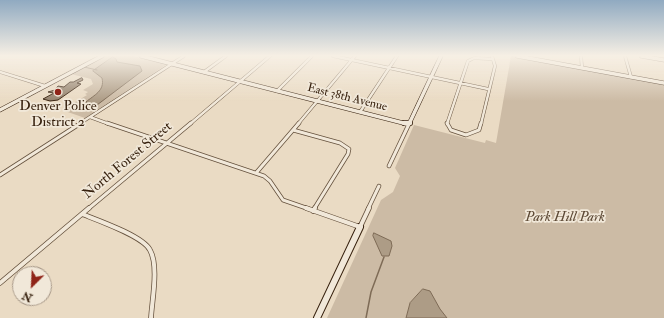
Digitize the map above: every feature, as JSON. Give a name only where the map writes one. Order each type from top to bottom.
[{"type":"street","points":[[0,110],[74,71]]},
{"type":"street","points":[[0,175],[161,71]]},
{"type":"street","name":"East 38th Avenue","points":[[199,71],[409,124]]},
{"type":"street","name":"North Forest Street","points":[[0,283],[252,71]]},
{"type":"street","points":[[277,91],[297,71]]},
{"type":"street","points":[[256,173],[343,71]]},
{"type":"street","points":[[360,112],[387,71]]},
{"type":"street","points":[[402,71],[488,89]]},
{"type":"street","points":[[389,166],[434,71]]},
{"type":"street","points":[[464,71],[447,124],[451,130],[460,134],[471,135],[478,131],[494,71]]},
{"type":"street","points":[[597,71],[664,83]]},
{"type":"street","points":[[629,71],[631,77]]},
{"type":"street","points":[[0,72],[45,86]]},
{"type":"street","points":[[90,117],[256,173],[269,179],[277,194],[283,200],[360,227]]},
{"type":"street","points":[[293,130],[340,143],[349,149],[348,154],[313,210]]},
{"type":"street","points":[[317,318],[379,186]]},
{"type":"street","points":[[82,214],[135,238],[147,246],[153,264],[151,318]]},
{"type":"green space","points":[[77,71],[157,71],[85,118],[62,110],[87,95],[85,94],[88,92],[83,90],[93,84],[91,79],[71,74]]},
{"type":"green space","name":"Park Hill Park","points":[[508,71],[592,71],[664,84],[664,318],[327,318],[381,200],[393,192],[400,176],[395,168],[414,125],[485,143],[486,140],[496,143]]},
{"type":"shaded area","points":[[93,71],[142,71],[97,105],[88,107],[86,102],[98,92],[103,82],[102,78]]},
{"type":"shaded area","points":[[374,233],[391,241],[392,246],[389,256],[382,256],[373,236]]},
{"type":"shaded area","points":[[423,289],[430,291],[447,318],[406,318],[410,303]]},
{"type":"building","name":"Denver Police District 2","points":[[82,78],[83,80],[77,83],[81,84],[58,100],[50,101],[43,99],[54,93],[48,92],[55,90],[58,86],[64,87],[70,82]]},
{"type":"waterway","points":[[366,318],[371,292],[384,257]]},
{"type":"place","name":"Denver Police District 2","points":[[58,92]]}]
